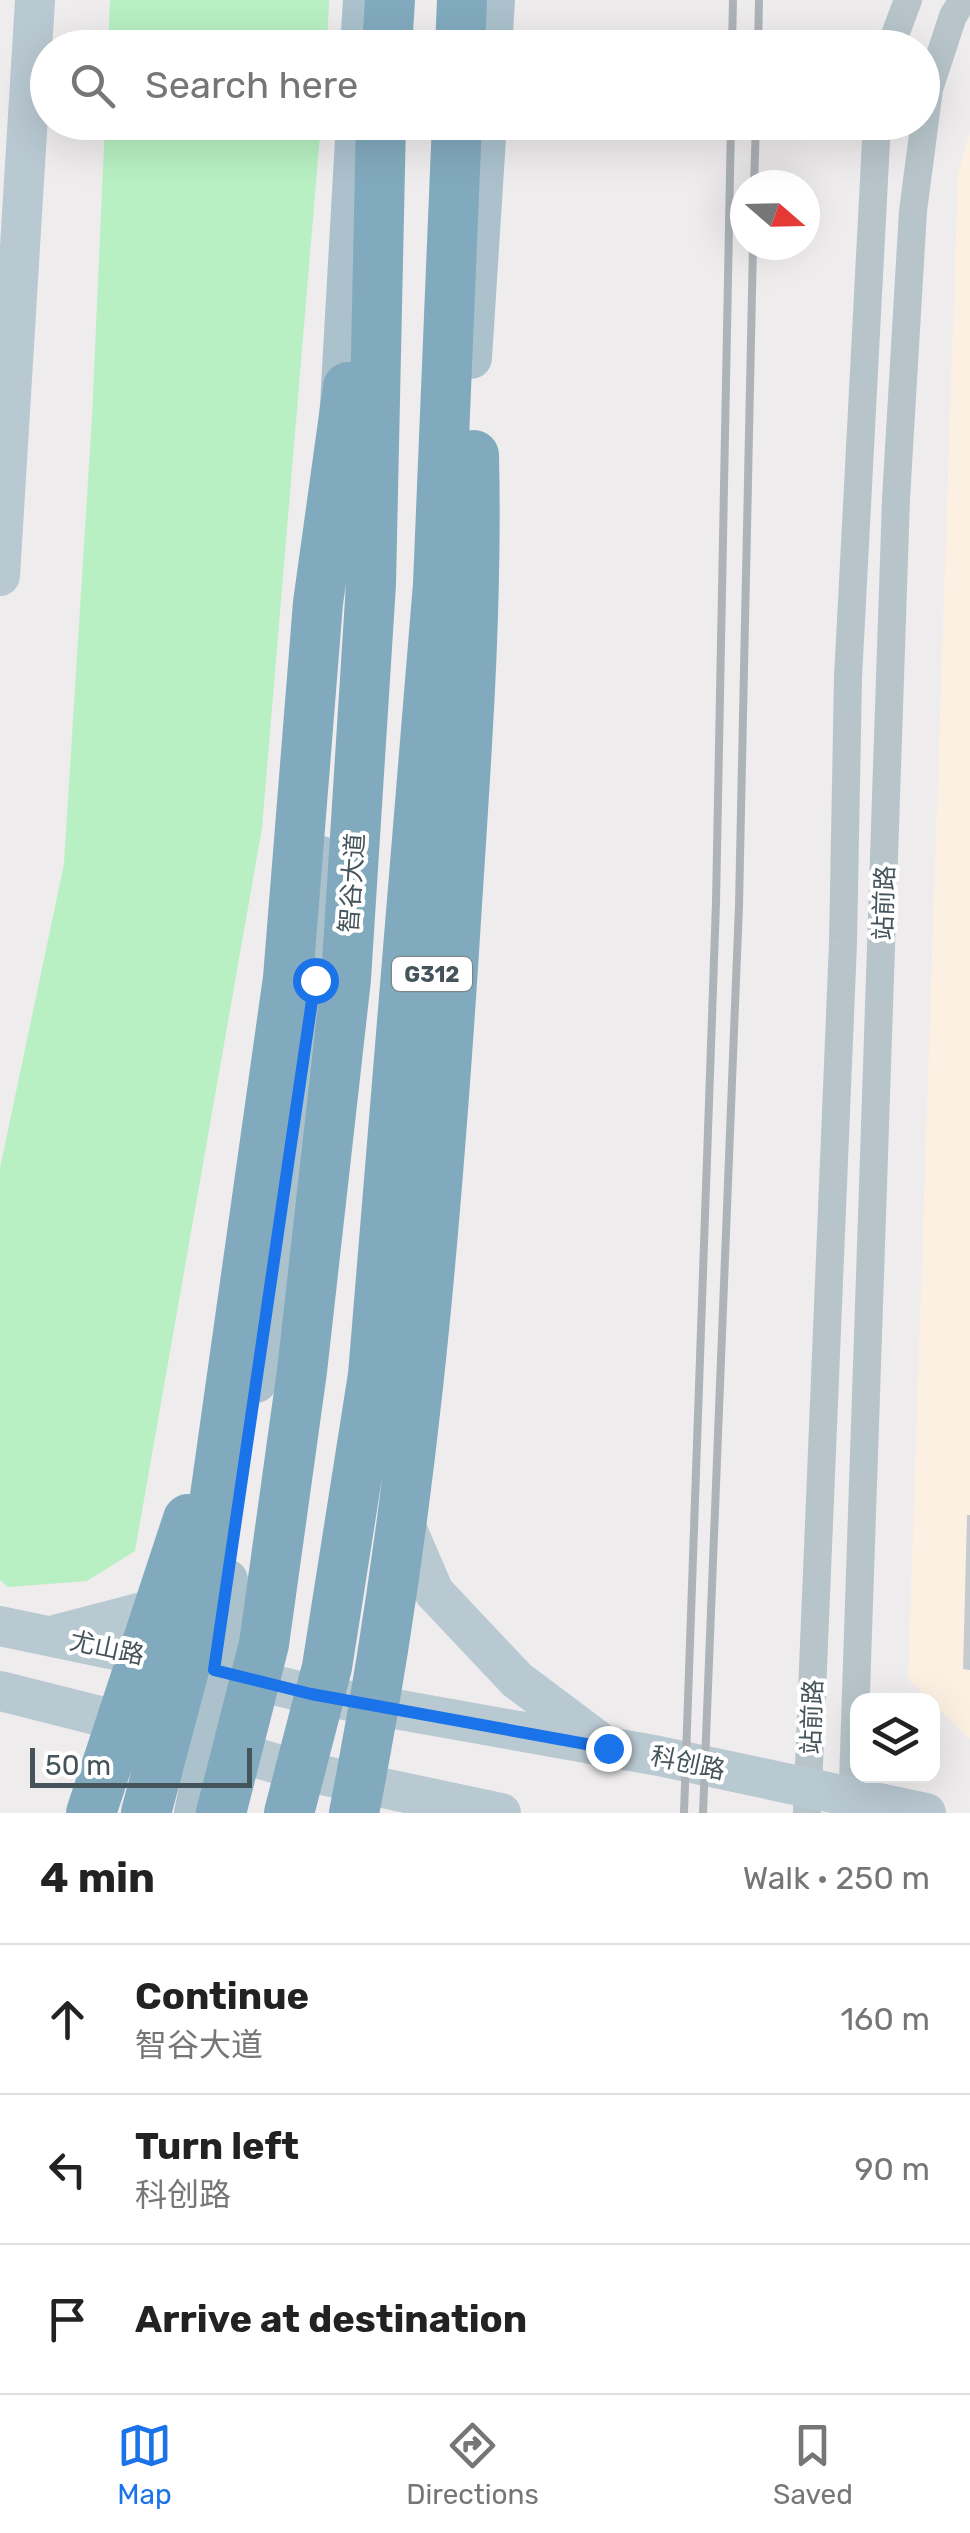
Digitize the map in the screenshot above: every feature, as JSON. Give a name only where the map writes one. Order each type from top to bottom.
[{"type":"highway","points":[[388,30],[390,0]]},
{"type":"highway","name":"G312","points":[[291,1798],[327,1667],[373,1375],[438,584],[456,140]]},
{"type":"highway","points":[[354,1813],[371,1729],[417,1432],[477,582],[465,140]]},
{"type":"highway","points":[[146,1813],[198,1617],[288,978],[318,604],[380,146]]},
{"type":"highway","name":"智谷大道","points":[[221,1813],[264,1644],[302,1372],[346,979],[371,584],[380,146]]},
{"type":"highway","points":[[92,1813],[187,1525],[288,978]]},
{"type":"highway","points":[[345,1813],[371,1729]]},
{"type":"main road","points":[[32,30],[34,0]]},
{"type":"main road","points":[[362,30],[364,0]]},
{"type":"main road","points":[[0,576],[30,68]]},
{"type":"main road","name":"智谷大道","points":[[195,1813],[210,1744],[214,1670],[315,980],[356,140]]},
{"type":"main road","name":"G312","points":[[291,1798],[311,1694],[376,1422],[430,1009],[485,140]]},
{"type":"main road","points":[[376,1422],[396,1506],[434,1592],[517,1680],[608,1748]]},
{"type":"main road","points":[[48,1636],[146,1611],[231,1550]]},
{"type":"main road","name":"尤山路","points":[[0,1626],[214,1670]]},
{"type":"main road","name":"科创路","points":[[214,1670],[311,1694],[608,1748],[808,1802],[926,1813]]},
{"type":"main road","points":[[0,1691],[210,1744],[291,1798],[500,1813]]},
{"type":"main road","points":[[48,1703],[161,1813]]},
{"type":"street","points":[[897,30],[908,0]]},
{"type":"street","name":"站前路","points":[[940,57],[953,16],[963,0]]},
{"type":"street","name":"站前路","points":[[808,1802],[844,943],[848,658],[876,140]]},
{"type":"street","name":"站前路","points":[[852,1806],[896,499],[912,230],[923,140]]},
{"type":"shaded area","points":[[970,132],[970,1739],[940,1710],[940,1693],[922,1693],[908,1679],[958,173]]},
{"type":"green space","points":[[110,0],[329,0],[328,30],[109,30]]},
{"type":"green space","points":[[104,140],[320,140],[262,828],[135,1551],[87,1581],[8,1587],[0,1580],[0,1168],[64,864],[92,417]]},
{"type":"building","points":[[970,1515],[970,1670],[963,1669]]},
{"type":"railway","points":[[732,30],[733,0]]},
{"type":"railway","points":[[758,30],[759,0]]},
{"type":"railway","points":[[684,1813],[716,903],[731,140]]},
{"type":"railway","points":[[754,170],[755,140]]},
{"type":"railway","points":[[703,1813],[739,905],[753,260]]},
{"type":"route","points":[[315,980],[214,1670],[311,1694],[608,1748]]}]
